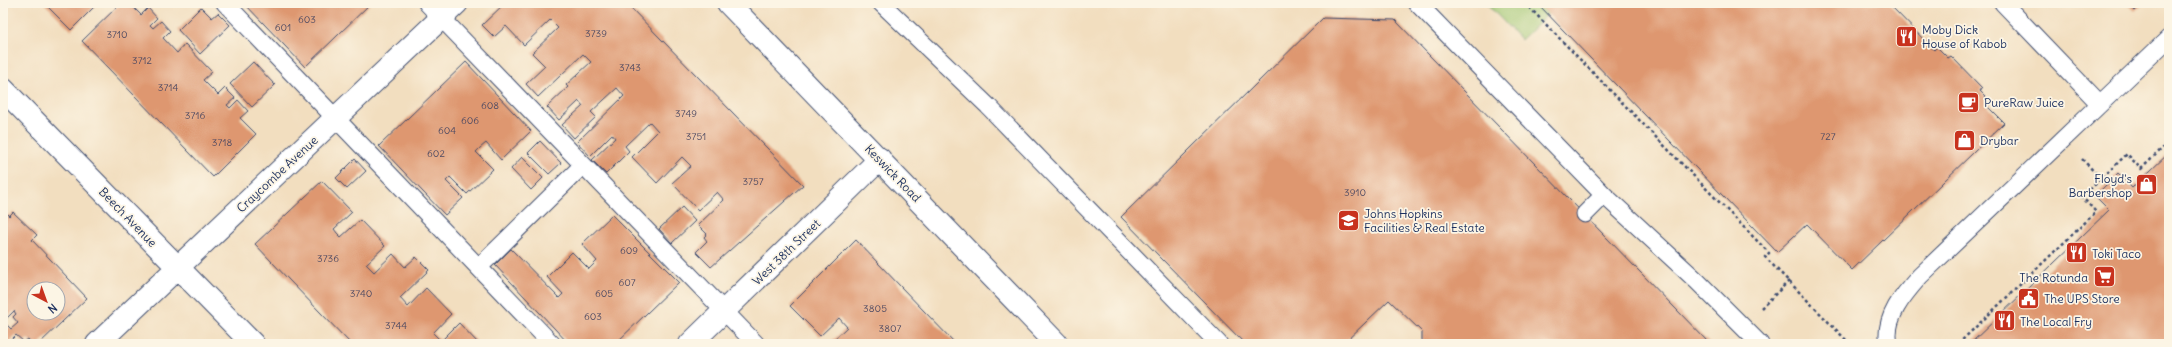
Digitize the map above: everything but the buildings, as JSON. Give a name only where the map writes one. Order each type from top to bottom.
[{"type":"street","name":"Keswick Road","points":[[728,3],[1057,344]]},
{"type":"street","name":"Craycombe Avenue","points":[[97,344],[336,118],[442,8]]},
{"type":"street","name":"Beech Avenue","points":[[3,90],[253,344]]},
{"type":"street","name":"West 38th Street","points":[[690,344],[880,160]]},
{"type":"lane","points":[[225,3],[552,344]]},
{"type":"lane","points":[[881,3],[988,106],[1219,344]]},
{"type":"lane","points":[[1417,3],[1604,195],[1697,281],[1760,344]]},
{"type":"lane","points":[[2003,3],[2100,104]]},
{"type":"lane","points":[[442,8],[583,165],[756,344]]},
{"type":"lane","points":[[1889,344],[1890,320],[1901,298],[1920,276],[2169,38]]},
{"type":"lane","points":[[478,268],[583,165]]},
{"type":"lane","points":[[1585,214],[1604,195]]},
{"type":"path","points":[[1525,3],[1769,253],[1765,257],[1850,344]]},
{"type":"path","points":[[1958,344],[2096,212],[2082,197],[2127,154],[2141,169],[2169,142]]},
{"type":"path","points":[[2080,157],[2107,185]]},
{"type":"path","points":[[1758,311],[1789,281]]},
{"type":"green space","points":[[1486,3],[1537,3],[1548,14],[1521,40]]},
{"type":"place","name":"Moby Dick House of Kabob","points":[[1906,36]]},
{"type":"place","name":"PureRaw Juice","points":[[1968,102]]},
{"type":"place","name":"Drybar","points":[[1964,140]]},
{"type":"place","name":"Floyd's Barbershop","points":[[2147,185]]},
{"type":"place","name":"Johns Hopkins Facilities & Real Estate","points":[[1348,220]]},
{"type":"place","name":"Toki Taco","points":[[2076,253]]},
{"type":"place","name":"The Rotunda","points":[[2104,277]]},
{"type":"place","name":"The UPS Store","points":[[2029,298]]},
{"type":"place","name":"The Local Fry","points":[[2005,321]]}]
